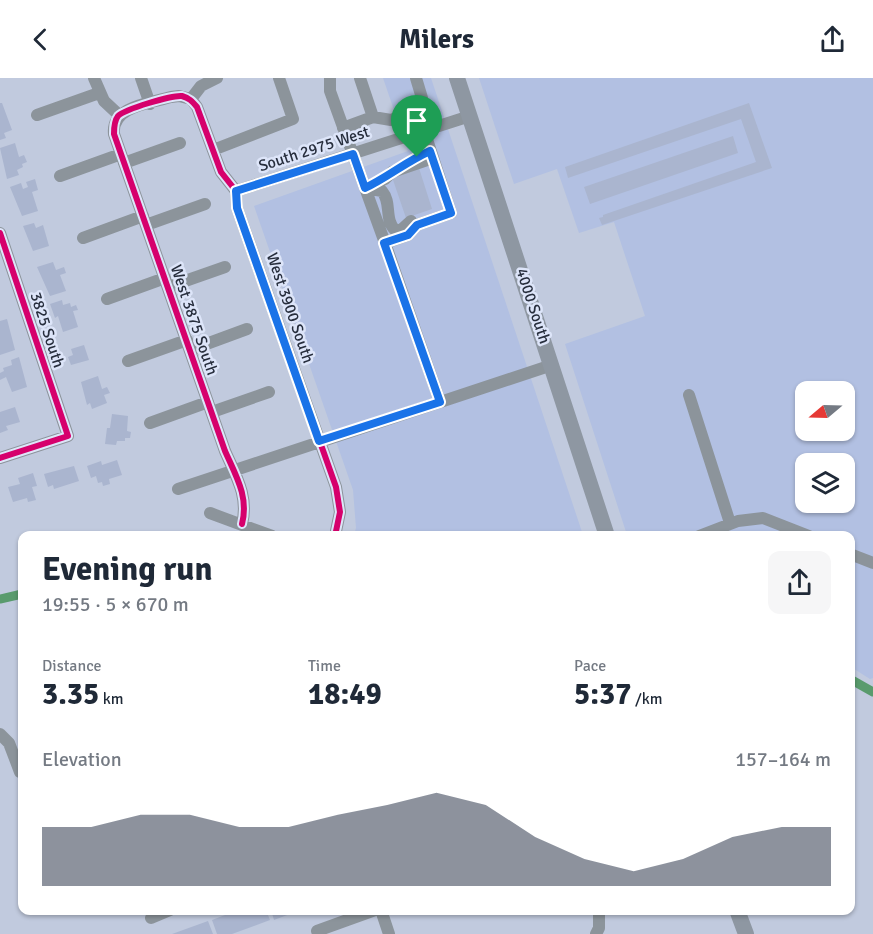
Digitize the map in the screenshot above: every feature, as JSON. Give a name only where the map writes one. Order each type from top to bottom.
[{"type":"main road","name":"4000 South","points":[[457,78],[605,531]]},
{"type":"main road","points":[[740,915],[746,934]]},
{"type":"street","points":[[94,78],[99,93],[117,119],[150,104],[179,96],[191,99],[198,88],[211,79]]},
{"type":"street","points":[[141,78],[150,104]]},
{"type":"street","points":[[213,150],[292,119],[279,78]]},
{"type":"street","points":[[330,78],[330,91],[440,402]]},
{"type":"street","points":[[360,78],[373,117]]},
{"type":"street","points":[[343,128],[373,117],[391,120],[417,109],[422,98],[416,78]]},
{"type":"street","points":[[37,114],[99,93]]},
{"type":"street","name":"West 3900 South","points":[[191,99],[197,107],[221,172],[236,191],[237,208],[336,487],[340,512],[336,531]]},
{"type":"street","name":"South 2975 West","points":[[236,191],[470,116]]},
{"type":"street","name":"West 3875 South","points":[[117,119],[114,134],[246,508],[242,524]]},
{"type":"street","points":[[384,243],[408,235],[417,225],[451,213],[424,130]]},
{"type":"street","points":[[60,176],[180,143]]},
{"type":"street","points":[[365,188],[432,155]]},
{"type":"street","points":[[365,188],[382,191],[386,195],[388,219],[395,230],[401,230],[413,218],[449,206]]},
{"type":"street","points":[[83,238],[205,204]]},
{"type":"street","name":"3825 South","points":[[0,232],[68,436],[0,458]]},
{"type":"street","points":[[107,299],[225,267]]},
{"type":"street","points":[[128,361],[247,329]]},
{"type":"street","points":[[177,489],[552,365]]},
{"type":"street","points":[[150,423],[269,392]]},
{"type":"street","points":[[689,395],[730,523]]},
{"type":"street","points":[[210,513],[260,531]]},
{"type":"street","points":[[711,531],[730,523],[763,518],[796,531]]},
{"type":"street","points":[[855,556],[873,563]]},
{"type":"street","points":[[0,735],[9,742],[18,767]]},
{"type":"street","points":[[151,918],[158,915]]},
{"type":"street","points":[[316,931],[361,915]]},
{"type":"street","points":[[383,915],[389,934]]},
{"type":"street","points":[[596,934],[599,928],[599,915]]},
{"type":"shaded area","points":[[383,78],[431,78],[582,531],[355,531],[353,490],[254,206],[408,151]]},
{"type":"shaded area","points":[[479,78],[873,78],[873,678],[870,679],[855,670],[855,531],[626,531],[565,344],[645,316],[614,222],[579,233],[557,169],[514,184]]},
{"type":"building","points":[[0,103],[2,103],[12,130],[4,133],[6,138],[0,140]]},
{"type":"building","points":[[749,103],[772,168],[602,225],[599,218],[603,215],[756,162],[741,119],[568,178],[565,167]]},
{"type":"building","points":[[733,136],[738,153],[590,204],[584,187]]},
{"type":"building","points":[[15,143],[19,157],[24,155],[27,162],[17,170],[19,175],[7,179],[0,148]]},
{"type":"building","points":[[419,168],[432,209],[406,218],[392,177]]},
{"type":"building","points":[[35,179],[38,190],[32,192],[38,211],[22,216],[10,187],[21,183],[23,189],[28,187],[26,182]]},
{"type":"building","points":[[34,223],[36,228],[43,225],[49,246],[33,251],[23,226]]},
{"type":"building","points":[[53,262],[56,270],[64,267],[66,273],[60,275],[66,291],[50,296],[37,267]]},
{"type":"building","points":[[62,300],[63,305],[70,303],[71,307],[76,305],[78,310],[73,311],[78,327],[63,332],[58,316],[55,318],[50,304]]},
{"type":"building","points":[[7,319],[15,350],[0,355],[0,321]]},
{"type":"building","points":[[84,345],[89,360],[71,365],[68,357],[73,355],[71,349]]},
{"type":"building","points":[[19,357],[27,387],[12,392],[6,377],[0,380],[0,373],[4,371],[3,368],[12,365],[11,360]]},
{"type":"building","points":[[98,376],[102,389],[107,387],[110,393],[104,395],[107,403],[92,409],[90,403],[87,405],[81,382]]},
{"type":"building","points":[[15,407],[20,422],[6,426],[8,430],[0,433],[0,412]]},
{"type":"building","points":[[112,414],[128,416],[127,431],[131,432],[130,438],[117,441],[116,445],[105,444]]},
{"type":"building","points":[[117,460],[122,475],[109,479],[110,484],[103,486],[102,482],[98,483],[96,476],[91,478],[87,466],[101,461],[102,465]]},
{"type":"building","points":[[74,466],[79,481],[54,489],[53,485],[48,487],[44,474]]},
{"type":"building","points":[[33,473],[37,486],[32,487],[36,500],[28,502],[27,498],[13,502],[8,487],[20,484],[18,478]]},
{"type":"building","points":[[225,915],[268,915],[270,920],[232,934],[217,934],[212,920]]},
{"type":"building","points":[[272,915],[287,915],[274,920]]},
{"type":"building","points":[[208,921],[213,934],[172,934]]},
{"type":"waterway","points":[[0,599],[18,595]]},
{"type":"waterway","points":[[855,682],[873,692]]},
{"type":"cycle path","points":[[242,524],[243,496],[225,451],[114,134],[116,120],[122,113],[177,96],[187,98],[197,107],[221,172],[236,191],[237,208],[336,487],[340,512],[336,531]]},
{"type":"cycle path","points":[[0,233],[68,436],[0,458]]},
{"type":"route","points":[[430,151],[451,213],[417,225],[408,235],[384,243],[440,402],[319,441],[237,208],[236,191],[353,154],[365,188],[385,179],[392,172],[401,169],[417,157],[430,151]]}]
